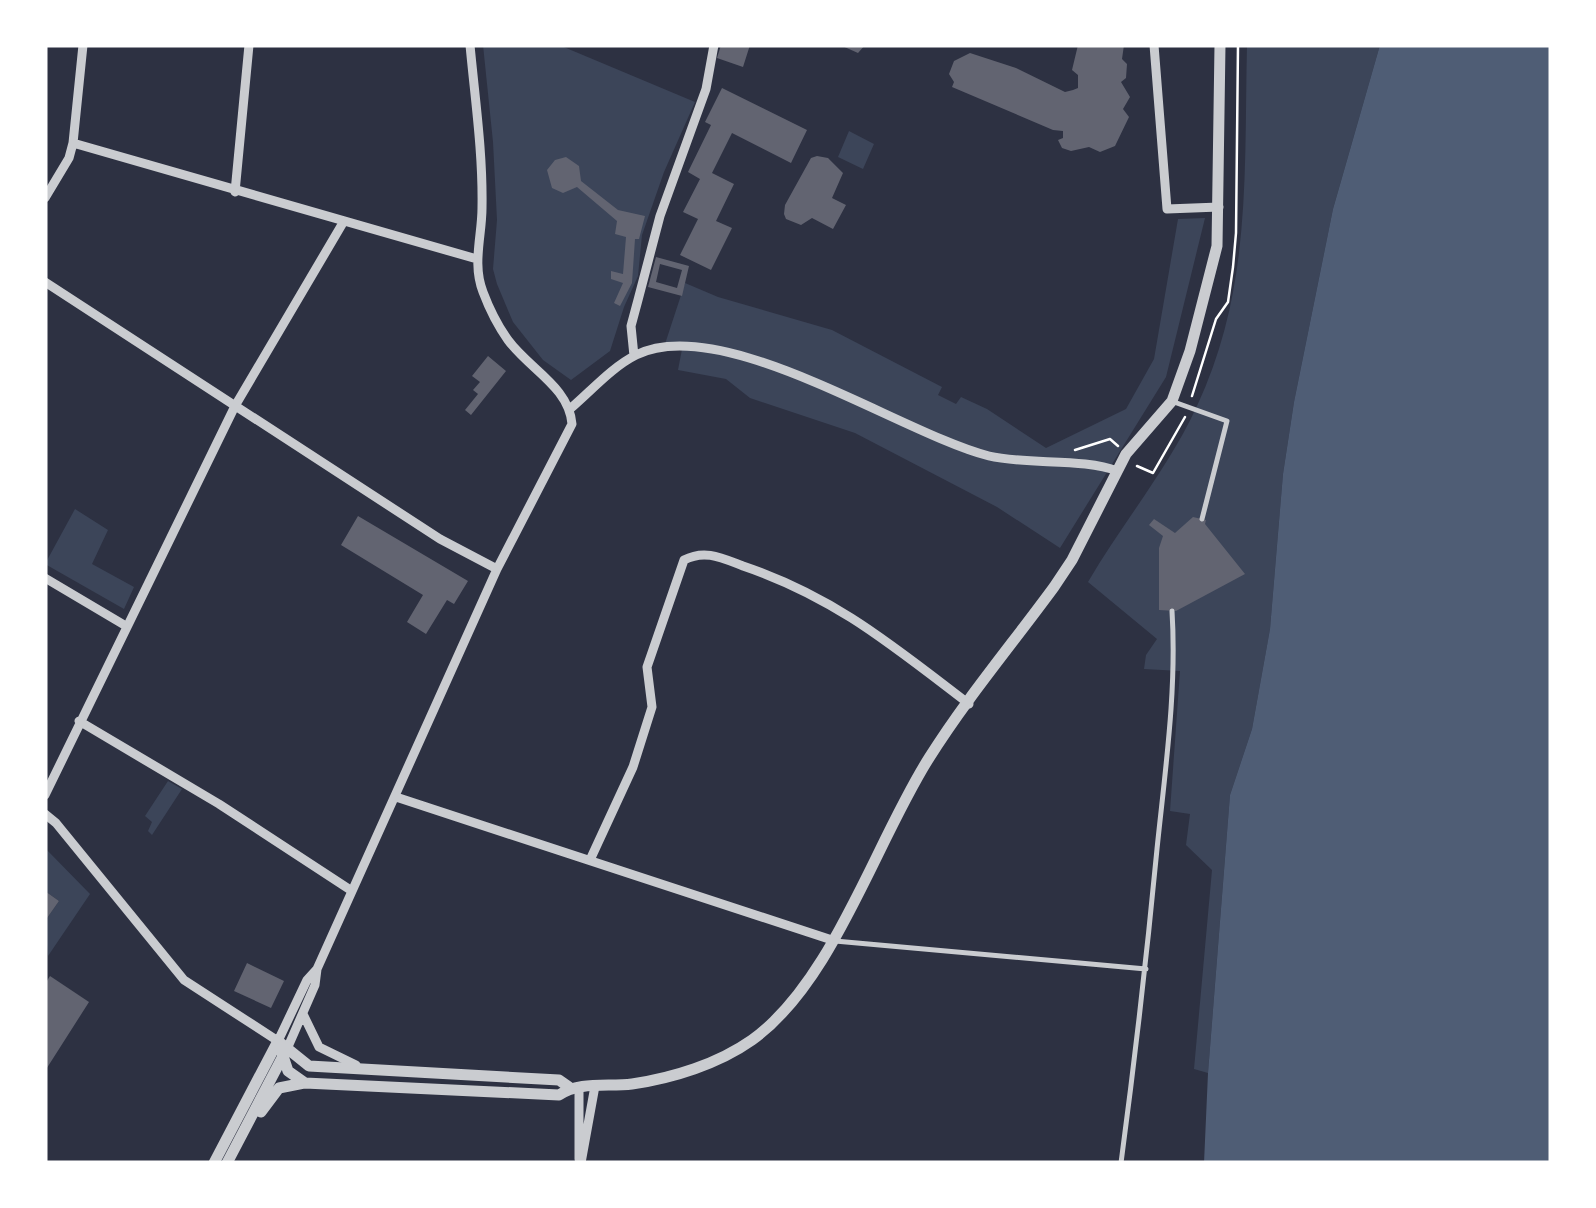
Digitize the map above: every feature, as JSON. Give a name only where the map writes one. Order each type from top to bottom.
[{"type":"street","points":[[45,198],[74,143],[84,45]]},
{"type":"street","points":[[235,192],[250,45]]},
{"type":"street","points":[[214,1163],[302,1014],[317,970],[497,569],[572,424],[571,408],[562,394],[508,340],[481,289],[476,259],[482,209],[480,148],[470,45]]},
{"type":"street","points":[[634,356],[631,326],[641,286],[660,216],[706,89],[714,45]]},
{"type":"street","points":[[1154,45],[1167,209],[1220,207]]},
{"type":"street","points":[[244,1130],[278,1088],[305,1083],[559,1095],[574,1087],[658,1080],[692,1070],[751,1041],[787,1010],[832,940],[897,811],[930,756],[1072,560],[1126,454],[1172,400],[1210,278],[1220,207],[1220,45]]},
{"type":"street","points":[[74,143],[476,259]]},
{"type":"street","points":[[45,795],[235,406],[344,221]]},
{"type":"street","points":[[45,282],[440,539],[497,569]]},
{"type":"street","points":[[571,408],[634,356],[658,348],[700,348],[769,364],[988,456],[1106,466],[1117,471]]},
{"type":"street","points":[[590,860],[633,767],[652,707],[646,668],[684,560],[694,555],[708,553],[824,599],[872,630],[969,704]]},
{"type":"street","points":[[45,578],[126,626]]},
{"type":"street","points":[[79,720],[219,804],[352,891]]},
{"type":"street","points":[[396,796],[832,940]]},
{"type":"street","points":[[45,814],[184,980],[309,1066],[559,1080],[574,1087]]},
{"type":"street","points":[[227,1163],[283,1049],[307,980],[317,970]]},
{"type":"street","points":[[302,1014],[319,1046],[363,1068]]},
{"type":"street","points":[[283,1049],[291,1076],[305,1083]]},
{"type":"street","points":[[580,1163],[595,1086]]},
{"type":"street","points":[[574,1087],[580,1163]]},
{"type":"lane","points":[[1172,400],[1227,421],[1202,519]]},
{"type":"lane","points":[[1121,1163],[1146,969],[1166,764],[1174,641],[1172,611]]},
{"type":"lane","points":[[832,940],[1146,969]]},
{"type":"path","points":[[1236,232],[1238,45]]},
{"type":"path","points":[[1074,450],[1110,438],[1126,454]]},
{"type":"shaded area","points":[[483,45],[559,45],[695,102],[642,235],[638,276],[610,351],[571,380],[543,360],[513,322],[493,269],[497,220]]},
{"type":"shaded area","points":[[1247,45],[1380,45],[1333,209],[1294,402],[1283,474],[1270,629],[1252,729],[1230,795],[1208,1073],[1194,1069],[1212,870],[1186,845],[1190,814],[1170,811],[1180,671],[1144,669],[1146,655],[1157,639],[1088,582],[1173,452],[1215,362],[1228,318],[1242,229]]},
{"type":"shaded area","points":[[1380,45],[1551,45],[1551,1163],[1204,1163],[1230,795],[1252,729],[1270,629],[1283,474],[1294,402],[1333,209]]},
{"type":"shaded area","points":[[849,131],[874,144],[863,169],[838,157]]},
{"type":"shaded area","points":[[1205,218],[1166,377],[1060,548],[997,507],[855,433],[750,398],[726,379],[678,370],[683,344],[665,344],[685,283],[718,297],[832,330],[942,387],[938,395],[956,404],[961,397],[987,409],[1046,448],[1126,409],[1154,359],[1178,219]]},
{"type":"shaded area","points":[[75,509],[108,530],[92,564],[134,587],[124,609],[45,564]]},
{"type":"shaded area","points":[[168,781],[182,789],[152,835],[148,831],[152,822],[145,816]]},
{"type":"shaded area","points":[[45,848],[90,894],[48,956],[45,921],[59,901],[45,891]]},
{"type":"building","points":[[721,45],[750,45],[743,67],[717,58]]},
{"type":"building","points":[[840,45],[865,45],[858,53]]},
{"type":"building","points":[[1078,45],[1124,45],[1126,78],[1121,82],[1130,97],[1123,109],[1129,117],[1115,146],[1100,152],[1089,147],[1071,151],[1062,148],[1058,140],[1063,138],[1063,131],[952,87],[954,82],[949,74],[954,61],[970,53],[1016,68],[1065,92],[1073,90],[1078,88],[1078,75],[1072,70]]},
{"type":"building","points":[[722,88],[807,130],[791,163],[732,133],[712,173],[734,184],[716,221],[732,228],[711,270],[680,255],[698,219],[683,212],[700,179],[688,172],[711,125],[705,122]]},
{"type":"building","points":[[566,157],[579,166],[581,181],[618,210],[645,216],[639,239],[635,239],[632,283],[620,306],[614,303],[623,283],[611,279],[611,271],[623,274],[626,237],[615,234],[617,221],[577,187],[563,193],[552,188],[547,170],[555,160]]},
{"type":"building","points":[[811,158],[828,158],[843,173],[832,198],[846,205],[833,229],[812,218],[801,225],[786,219],[784,214],[785,205]]},
{"type":"building","points":[[656,257],[689,266],[682,296],[648,287]],"holes":[[[660,264],[682,270],[677,288],[656,282]]]},
{"type":"building","points":[[488,356],[506,371],[471,415],[465,410],[478,394],[473,390],[480,382],[472,376]]},
{"type":"building","points":[[358,516],[468,581],[454,604],[447,600],[426,634],[407,622],[423,595],[341,545]]},
{"type":"building","points":[[1193,517],[1206,520],[1205,524],[1245,574],[1176,611],[1159,610],[1159,548],[1163,536],[1149,525],[1154,519],[1175,533]]},
{"type":"building","points":[[45,891],[59,901],[45,921]]},
{"type":"building","points":[[247,963],[284,981],[271,1008],[234,991]]},
{"type":"building","points":[[50,976],[89,1002],[45,1071],[45,984]]}]
